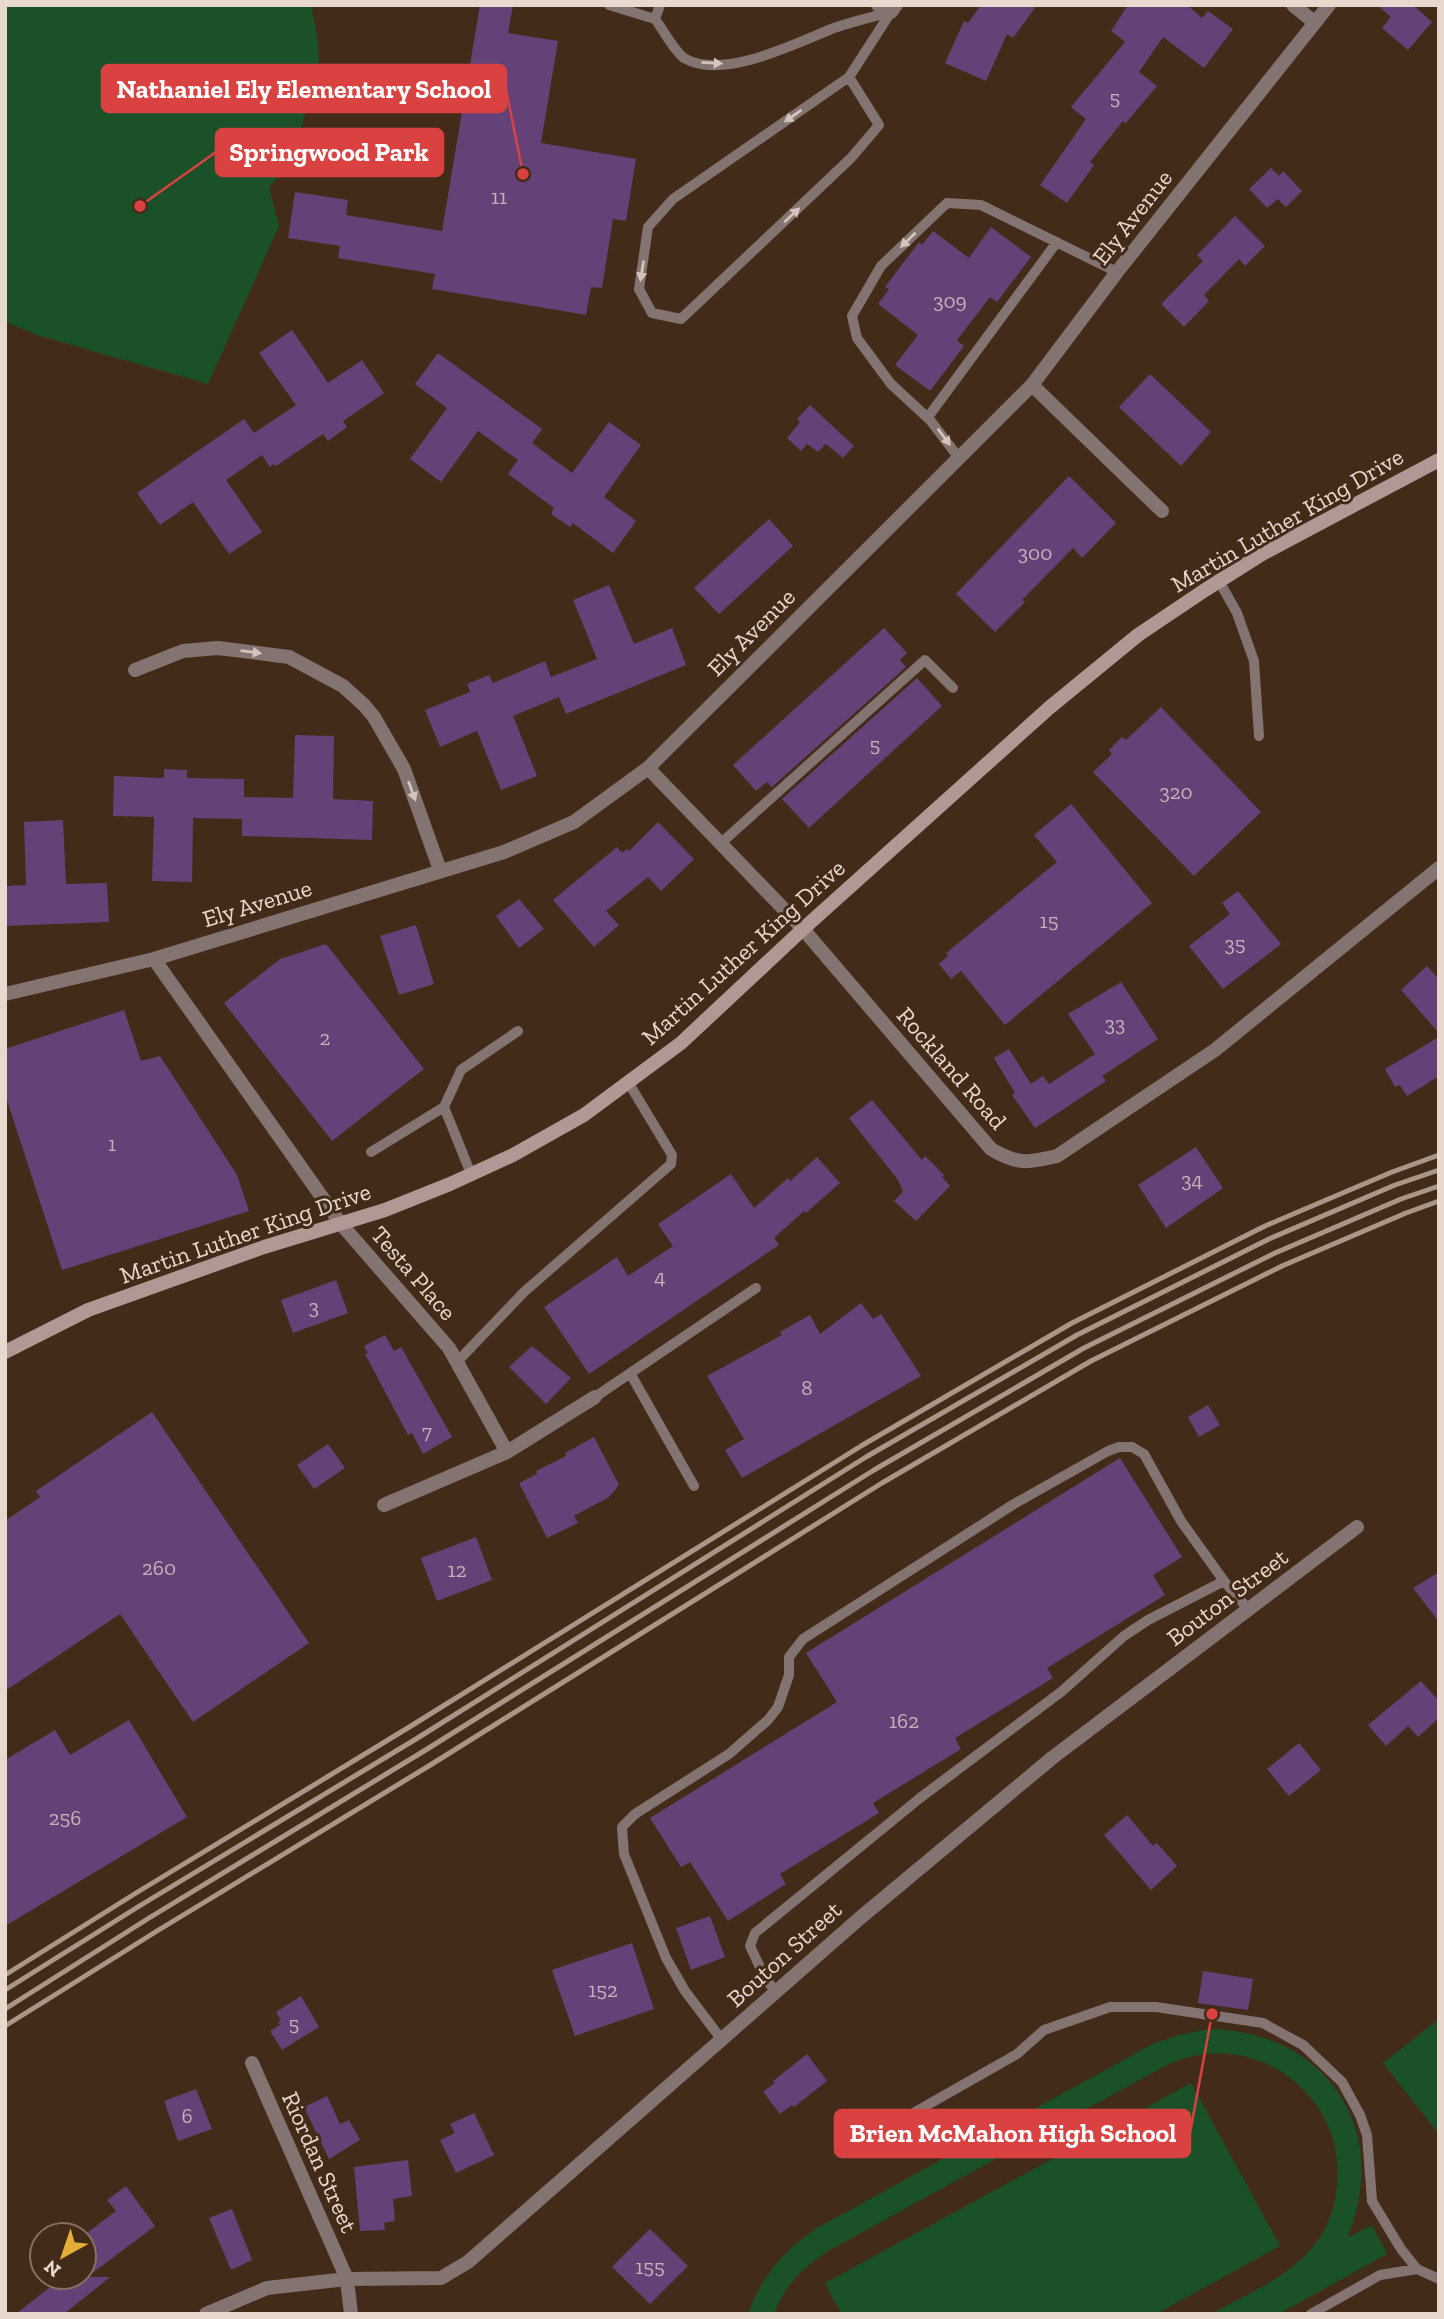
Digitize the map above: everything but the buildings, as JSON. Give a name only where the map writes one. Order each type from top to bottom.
[{"type":"main road","name":"Martin Luther King Drive","points":[[5,1352],[88,1310],[264,1247],[385,1210],[513,1155],[584,1115],[681,1043],[803,929],[1049,708],[1138,635],[1262,554],[1439,460]]},
{"type":"street","points":[[1293,5],[1314,22]]},
{"type":"street","name":"Ely Avenue","points":[[5,994],[154,959],[504,852],[574,822],[648,768],[1032,385],[1117,272],[1329,5]]},
{"type":"street","points":[[1032,385],[1162,511]]},
{"type":"street","points":[[135,670],[183,651],[218,648],[289,657],[342,686],[374,717],[404,769],[440,870]]},
{"type":"street","name":"Rockland Road","points":[[648,768],[803,929],[991,1149],[1009,1160],[1027,1163],[1057,1156],[1215,1050],[1439,868]]},
{"type":"street","name":"Testa Place","points":[[154,959],[341,1224],[449,1348],[506,1452]]},
{"type":"street","points":[[384,1505],[506,1452],[595,1397]]},
{"type":"street","name":"Bouton Street","points":[[206,2314],[267,2288],[347,2279],[442,2278],[468,2262],[860,1917],[1052,1758],[1357,1527]]},
{"type":"street","name":"Riordan Street","points":[[252,2063],[347,2279],[351,2314]]},
{"type":"lane","points":[[609,5],[655,19],[682,57],[698,63],[730,64],[769,55],[888,7]]},
{"type":"lane","points":[[655,19],[660,5]]},
{"type":"lane","points":[[849,77],[879,125],[851,158],[681,319],[652,313],[639,289],[649,227],[673,199],[849,77],[888,7]]},
{"type":"lane","points":[[959,458],[928,417],[891,384],[858,338],[852,316],[881,266],[947,203],[962,202],[981,205],[1117,272]]},
{"type":"lane","points":[[928,417],[1056,242]]},
{"type":"lane","points":[[1219,581],[1237,613],[1254,661],[1259,736]]},
{"type":"lane","points":[[720,844],[925,660],[953,688]]},
{"type":"lane","points":[[371,1152],[444,1107],[461,1070],[518,1031]]},
{"type":"lane","points":[[457,1362],[524,1292],[671,1164],[672,1155],[628,1082]]},
{"type":"lane","points":[[444,1107],[471,1174]]},
{"type":"lane","points":[[595,1397],[756,1288]]},
{"type":"lane","points":[[630,1373],[694,1486]]},
{"type":"lane","points":[[722,2040],[685,1990],[666,1958],[624,1854],[622,1827],[635,1814],[729,1754],[768,1720],[778,1707],[789,1675],[789,1657],[803,1639],[1014,1504],[1119,1447],[1132,1447],[1144,1454],[1181,1521],[1224,1581],[1248,1609]]},
{"type":"lane","points":[[776,1992],[765,1978],[750,1946],[755,1933],[920,1798],[1061,1692],[1124,1636],[1148,1620],[1224,1581]]},
{"type":"lane","points":[[897,2143],[908,2116],[1017,2054],[1044,2030],[1110,2007],[1156,2007],[1263,2022],[1303,2045],[1342,2082],[1360,2115],[1367,2135],[1372,2201],[1416,2269]]},
{"type":"lane","points":[[1311,2314],[1380,2274],[1416,2269],[1439,2279]]},
{"type":"green space","points":[[5,5],[311,5],[319,60],[317,85],[304,117],[295,160],[269,187],[279,226],[208,384],[40,336],[5,322]]},
{"type":"green space","points":[[1439,2019],[1439,2134],[1383,2063]]},
{"type":"green space","points":[[1214,2029],[1254,2035],[1289,2049],[1318,2069],[1340,2096],[1355,2127],[1361,2161],[1359,2199],[1347,2238],[1372,2225],[1387,2254],[1279,2314],[1211,2314],[1272,2281],[1312,2248],[1330,2217],[1337,2190],[1337,2162],[1332,2137],[1323,2115],[1291,2078],[1247,2057],[1223,2053],[1198,2055],[1163,2067],[828,2251],[795,2278],[774,2314],[748,2314],[775,2265],[817,2228],[1149,2046],[1181,2034]]},
{"type":"green space","points":[[1191,2083],[1280,2246],[1156,2314],[841,2314],[825,2283]]},
{"type":"railway","points":[[5,1975],[861,1446],[1072,1323],[1265,1226],[1439,1155]]},
{"type":"railway","points":[[5,1990],[416,1739],[866,1457],[1077,1335],[1269,1239],[1395,1185],[1439,1170]]},
{"type":"railway","points":[[5,2009],[874,1470],[1084,1348],[1275,1253],[1401,1199],[1439,1186]]},
{"type":"railway","points":[[5,2026],[882,1483],[1091,1361],[1282,1266],[1439,1201]]},
{"type":"place","name":"Nathaniel Ely Elementary School","points":[[523,174]]},
{"type":"place","name":"Springwood Park","points":[[140,206]]},
{"type":"place","name":"Brien McMahon High School","points":[[1212,2014]]}]
